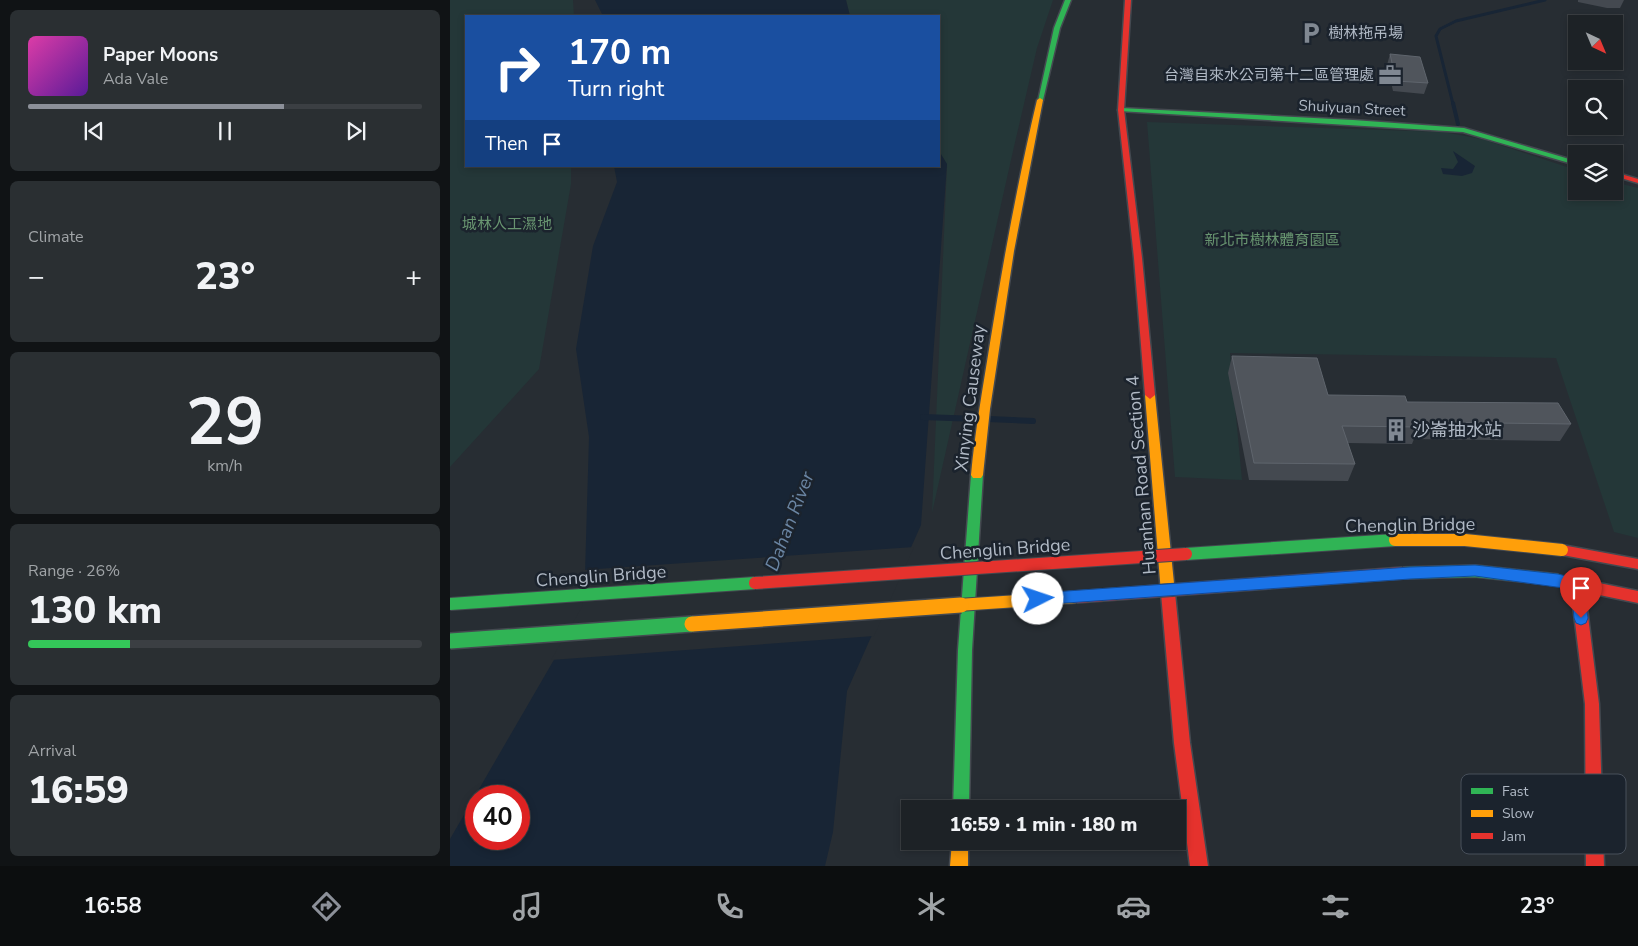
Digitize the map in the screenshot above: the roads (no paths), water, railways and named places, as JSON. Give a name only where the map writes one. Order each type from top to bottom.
[{"type":"street","name":"Xinying Causeway","points":[[961,800],[965,650],[979,446],[1021,180],[1057,28],[1068,0]]},
{"type":"street","name":"Huanhan Road Section 4","points":[[1128,0],[1121,110],[1138,258],[1182,744],[1199,866]]},
{"type":"street","name":"Shuiyuan Street","points":[[1121,110],[1464,130],[1568,161]]},
{"type":"street","points":[[1623,177],[1638,181]]},
{"type":"street","name":"Chenglin Bridge","points":[[450,604],[1411,539],[1465,540],[1562,550],[1638,564]]},
{"type":"street","points":[[450,640],[1410,573],[1475,571],[1558,580],[1638,597]]},
{"type":"street","points":[[1577,584],[1592,704],[1593,774]]},
{"type":"street","points":[[960,850],[960,866]]},
{"type":"water","points":[[595,0],[846,0],[850,15],[602,15]]},
{"type":"water","points":[[1453,151],[1475,166],[1472,173],[1462,176],[1443,174],[1441,168],[1453,169],[1458,162]]},
{"type":"water","name":"Dahan River","points":[[940,153],[947,164],[921,525],[847,691],[833,832],[825,866],[450,866],[450,839],[465,813],[465,850],[530,850],[530,785],[481,785],[584,608],[589,437],[576,349],[593,246],[617,182],[614,167],[940,167]]},
{"type":"waterway","points":[[1453,104],[1436,36],[1440,29],[1456,21],[1545,0]]},
{"type":"waterway","points":[[1453,103],[1458,124]]},
{"type":"waterway","points":[[923,417],[978,419]]},
{"type":"waterway","points":[[988,419],[1033,421]]},
{"type":"place","name":"樹林拖吊場","points":[[1311,33]]},
{"type":"place","name":"台灣自來水公司第十二區管理處","points":[[1390,75]]},
{"type":"place","name":"沙崙抽水站","points":[[1396,430]]},
{"type":"park label","name":"城林人工濕地","points":[[507,224]]},
{"type":"park label","name":"新北市樹林體育園區","points":[[1272,240]]}]
